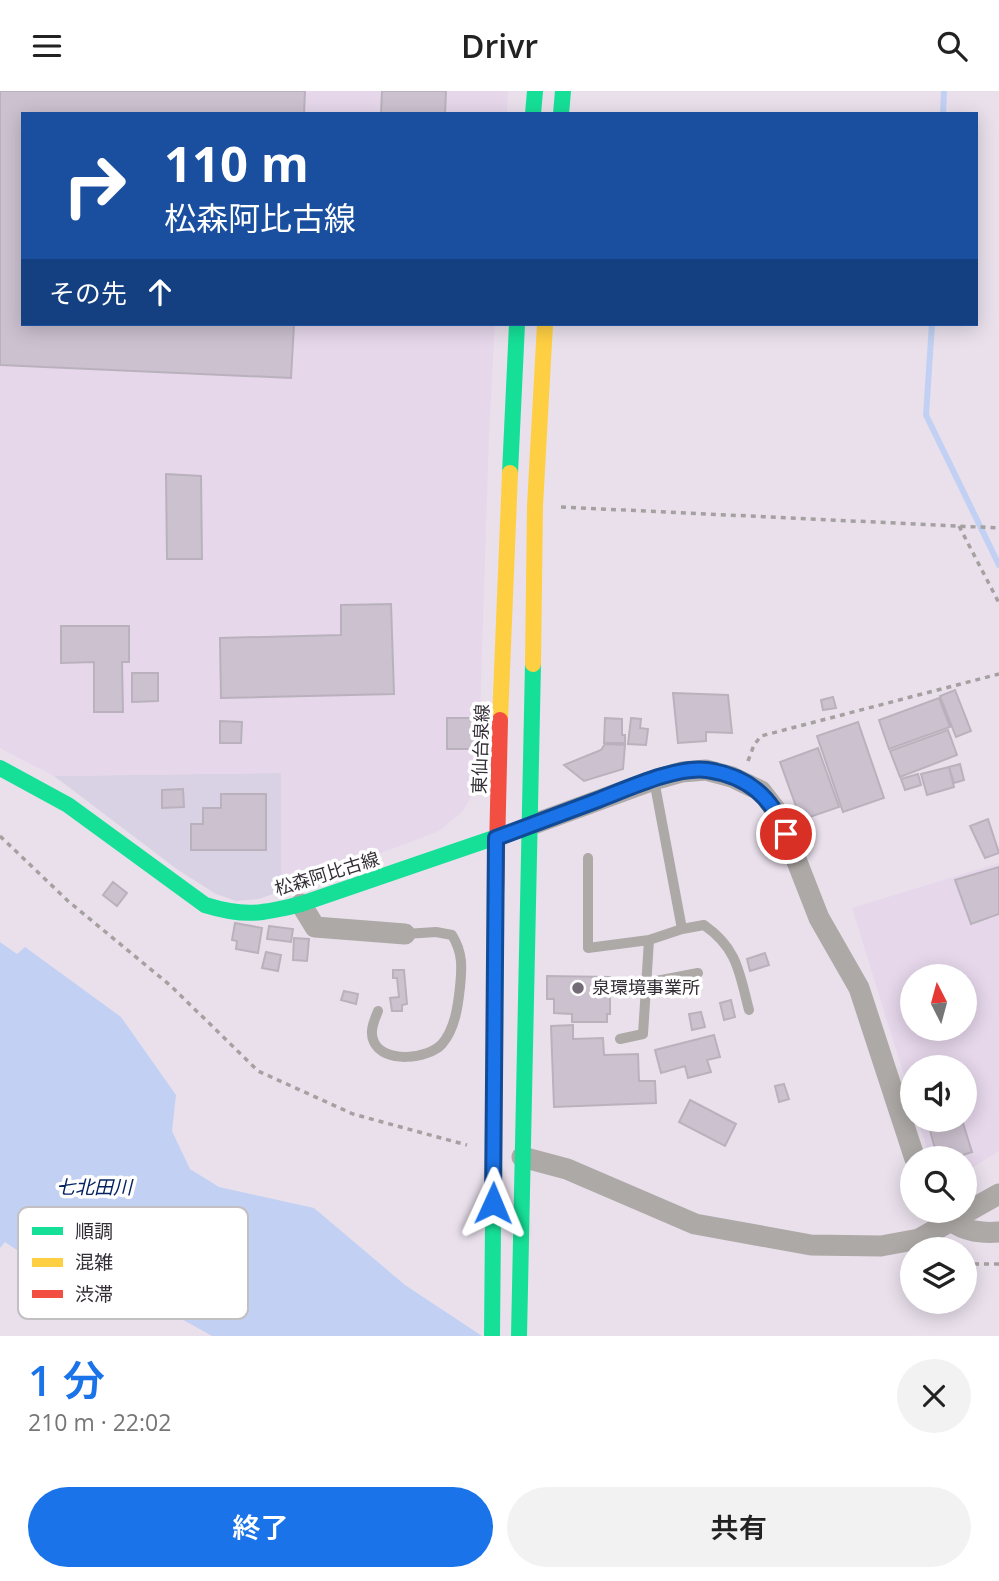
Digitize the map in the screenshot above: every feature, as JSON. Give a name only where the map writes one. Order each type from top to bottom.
[{"type":"street","points":[[533,112],[535,91]]},
{"type":"street","points":[[561,112],[563,91]]},
{"type":"street","name":"東仙台泉線","points":[[492,1336],[496,838],[506,539],[517,326]]},
{"type":"street","points":[[519,1336],[531,825],[535,506],[545,326]]},
{"type":"street","name":"松森阿比古線","points":[[0,768],[68,805],[205,905],[233,913],[265,913],[302,904],[531,825]]},
{"type":"street","points":[[531,825],[682,772],[706,770],[761,791],[778,813],[819,918],[859,988],[911,1146]]},
{"type":"street","points":[[302,904],[315,927],[405,934]]},
{"type":"street","points":[[522,1157],[567,1169],[695,1224],[811,1245],[881,1246],[919,1239],[939,1223]]},
{"type":"street","points":[[977,1204],[999,1194]]},
{"type":"street","points":[[958,1223],[980,1234],[999,1232]]},
{"type":"lane","points":[[654,780],[682,929]]},
{"type":"lane","points":[[588,858],[588,947],[649,940],[704,925],[720,937],[734,955],[750,1010]]},
{"type":"lane","points":[[378,1011],[372,1028],[374,1043],[384,1053],[405,1057],[427,1055],[443,1043],[457,1014],[461,975],[460,948],[452,935],[436,932],[405,934]]},
{"type":"lane","points":[[620,1039],[643,1034],[649,940]]},
{"type":"lane","points":[[646,983],[698,974]]},
{"type":"path","points":[[535,506],[999,529]]},
{"type":"path","points":[[959,526],[999,603]]},
{"type":"path","points":[[740,782],[754,745],[761,736],[999,674]]},
{"type":"path","points":[[0,836],[68,901],[171,986],[258,1071],[353,1114],[494,1155]]},
{"type":"path","points":[[977,1264],[999,1263]]},
{"type":"shaded area","points":[[0,91],[508,91],[507,112],[21,112],[21,326],[495,326],[478,777],[475,791],[462,812],[439,831],[281,891],[281,773],[54,776],[0,748]]},
{"type":"shaded area","points":[[281,773],[281,891],[259,899],[236,901],[216,894],[178,870],[54,776]]},
{"type":"shaded area","points":[[999,863],[999,1151],[977,1165],[977,1146],[926,1146],[922,1132],[977,1132],[977,1055],[900,1055],[900,1062],[852,908]]},
{"type":"water","name":"七北田川","points":[[0,942],[17,954],[25,947],[121,1017],[176,1095],[172,1131],[190,1169],[219,1187],[314,1208],[405,1285],[482,1336],[212,1336],[182,1319],[248,1319],[248,1207],[18,1207],[18,1251],[5,1242],[0,1248]]},
{"type":"building","points":[[0,91],[305,91],[304,112],[21,112],[21,326],[294,326],[291,378],[0,365]]},
{"type":"building","points":[[382,91],[446,91],[445,112],[381,112]]},
{"type":"building","points":[[166,474],[201,476],[202,559],[167,559]]},
{"type":"building","points":[[391,604],[394,694],[221,698],[220,638],[341,635],[341,605]]},
{"type":"building","points":[[61,626],[129,626],[129,662],[122,662],[123,712],[94,712],[94,662],[61,663]]},
{"type":"building","points":[[132,673],[158,673],[158,701],[132,702]]},
{"type":"building","points":[[955,690],[971,731],[956,737],[940,696]]},
{"type":"building","points":[[673,693],[728,695],[732,733],[706,732],[706,741],[678,743]]},
{"type":"building","points":[[833,697],[836,708],[823,710],[821,700]]},
{"type":"building","points":[[939,698],[950,727],[889,749],[879,720]]},
{"type":"building","points":[[447,718],[475,718],[475,749],[447,749]]},
{"type":"building","points":[[605,718],[622,719],[625,743],[604,743]]},
{"type":"building","points":[[631,718],[641,719],[640,728],[648,729],[646,745],[628,744]]},
{"type":"building","points":[[220,721],[242,722],[241,743],[220,743]]},
{"type":"building","points":[[858,722],[884,798],[843,812],[817,736]]},
{"type":"building","points":[[948,730],[957,755],[900,777],[890,751]]},
{"type":"building","points":[[605,744],[625,745],[623,769],[584,781],[564,765],[601,750]]},
{"type":"building","points":[[818,748],[839,807],[801,820],[780,762]]},
{"type":"building","points":[[960,764],[964,780],[954,783],[949,767]]},
{"type":"building","points":[[949,767],[954,787],[927,795],[921,774]]},
{"type":"building","points":[[918,774],[921,785],[905,790],[901,779]]},
{"type":"building","points":[[183,789],[184,807],[162,808],[162,790]]},
{"type":"building","points":[[221,794],[266,794],[266,850],[191,850],[191,824],[203,824],[203,808],[221,808]]},
{"type":"building","points":[[988,819],[999,853],[985,858],[970,826]]},
{"type":"building","points":[[999,867],[999,914],[971,924],[955,880]]},
{"type":"building","points":[[113,882],[127,893],[117,906],[103,895]]},
{"type":"building","points":[[235,923],[262,928],[258,953],[236,949],[237,941],[232,940]]},
{"type":"building","points":[[269,926],[293,929],[291,942],[267,939]]},
{"type":"building","points":[[294,938],[309,939],[307,961],[293,960]]},
{"type":"building","points":[[266,952],[281,955],[278,971],[262,968]]},
{"type":"building","points":[[765,953],[769,965],[750,971],[747,959]]},
{"type":"building","points":[[393,970],[404,970],[407,1004],[402,1005],[402,1011],[392,1011],[390,998],[399,997],[397,978],[393,978]]},
{"type":"building","name":"泉環境事業所","points":[[547,976],[610,977],[610,1014],[607,1014],[607,1022],[572,1022],[572,1014],[554,1013],[554,999],[547,999]]},
{"type":"building","points":[[344,991],[358,994],[356,1004],[341,1000]]},
{"type":"building","points":[[731,1000],[735,1017],[724,1020],[720,1003]]},
{"type":"building","points":[[701,1012],[705,1027],[692,1030],[689,1014]]},
{"type":"building","points":[[573,1025],[573,1039],[603,1038],[604,1055],[638,1054],[639,1081],[655,1081],[656,1103],[554,1107],[551,1026]]},
{"type":"building","points":[[714,1035],[720,1057],[707,1060],[711,1072],[688,1078],[685,1066],[661,1073],[655,1050]]},
{"type":"building","points":[[784,1084],[789,1099],[779,1102],[775,1086]]},
{"type":"building","points":[[690,1100],[736,1124],[725,1146],[679,1122]]},
{"type":"building","points":[[930,1132],[966,1132],[970,1146],[934,1146]]},
{"type":"waterway","points":[[943,112],[944,91]]},
{"type":"waterway","points":[[932,326],[926,415],[999,565]]},
{"type":"traffic: fast","points":[[533,112],[535,91]]},
{"type":"traffic: fast","points":[[561,112],[563,91]]},
{"type":"traffic: fast","points":[[510,473],[517,326]]},
{"type":"traffic: fast","points":[[519,1336],[533,664]]},
{"type":"traffic: fast","points":[[0,768],[68,805],[205,905],[242,913],[264,912],[301,904],[514,831]]},
{"type":"traffic: fast","points":[[492,1336],[496,893]]},
{"type":"traffic: slow","points":[[533,664],[535,506],[545,326]]},
{"type":"traffic: slow","points":[[500,720],[510,473]]},
{"type":"traffic: jam","points":[[496,893],[500,720]]},
{"type":"place","name":"泉環境事業所","points":[[578,988]]},
{"type":"route","points":[[493,1203],[496,838],[654,780],[682,772],[706,770],[732,777],[761,791],[778,813],[786,834]]}]
